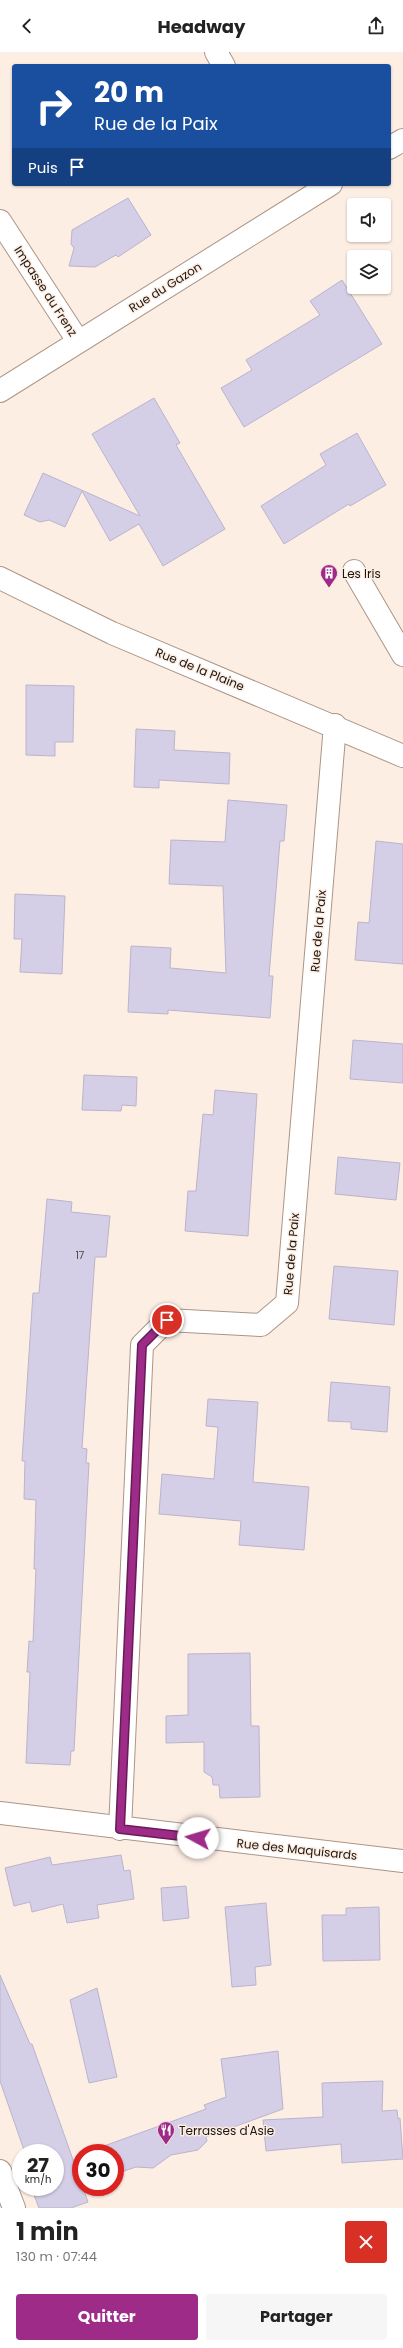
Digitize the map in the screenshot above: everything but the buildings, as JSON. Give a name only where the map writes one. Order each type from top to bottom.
[{"type":"street","points":[[216,52],[223,64]]},
{"type":"street","points":[[391,147],[403,140]]},
{"type":"street","name":"Rue du Gazon","points":[[0,391],[78,342],[302,192],[324,186]]},
{"type":"street","name":"Impasse du Frenz","points":[[0,221],[78,342]]},
{"type":"street","points":[[354,571],[403,656]]},
{"type":"street","name":"Rue de la Plaine","points":[[0,578],[112,633],[335,725],[403,756]]},
{"type":"street","name":"Rue de la Paix","points":[[120,1829],[142,1345],[167,1320],[261,1325],[287,1303],[335,725]]},
{"type":"street","name":"Rue des Maquisards","points":[[0,1814],[403,1861]]},
{"type":"street","points":[[0,2171],[14,2208]]},
{"type":"place","name":"Les Iris","points":[[329,588]]},
{"type":"place","name":"Terrasses d'Asie","points":[[166,2145]]},
{"type":"route","points":[[167,1320],[142,1345],[120,1829],[198,1838]]}]
